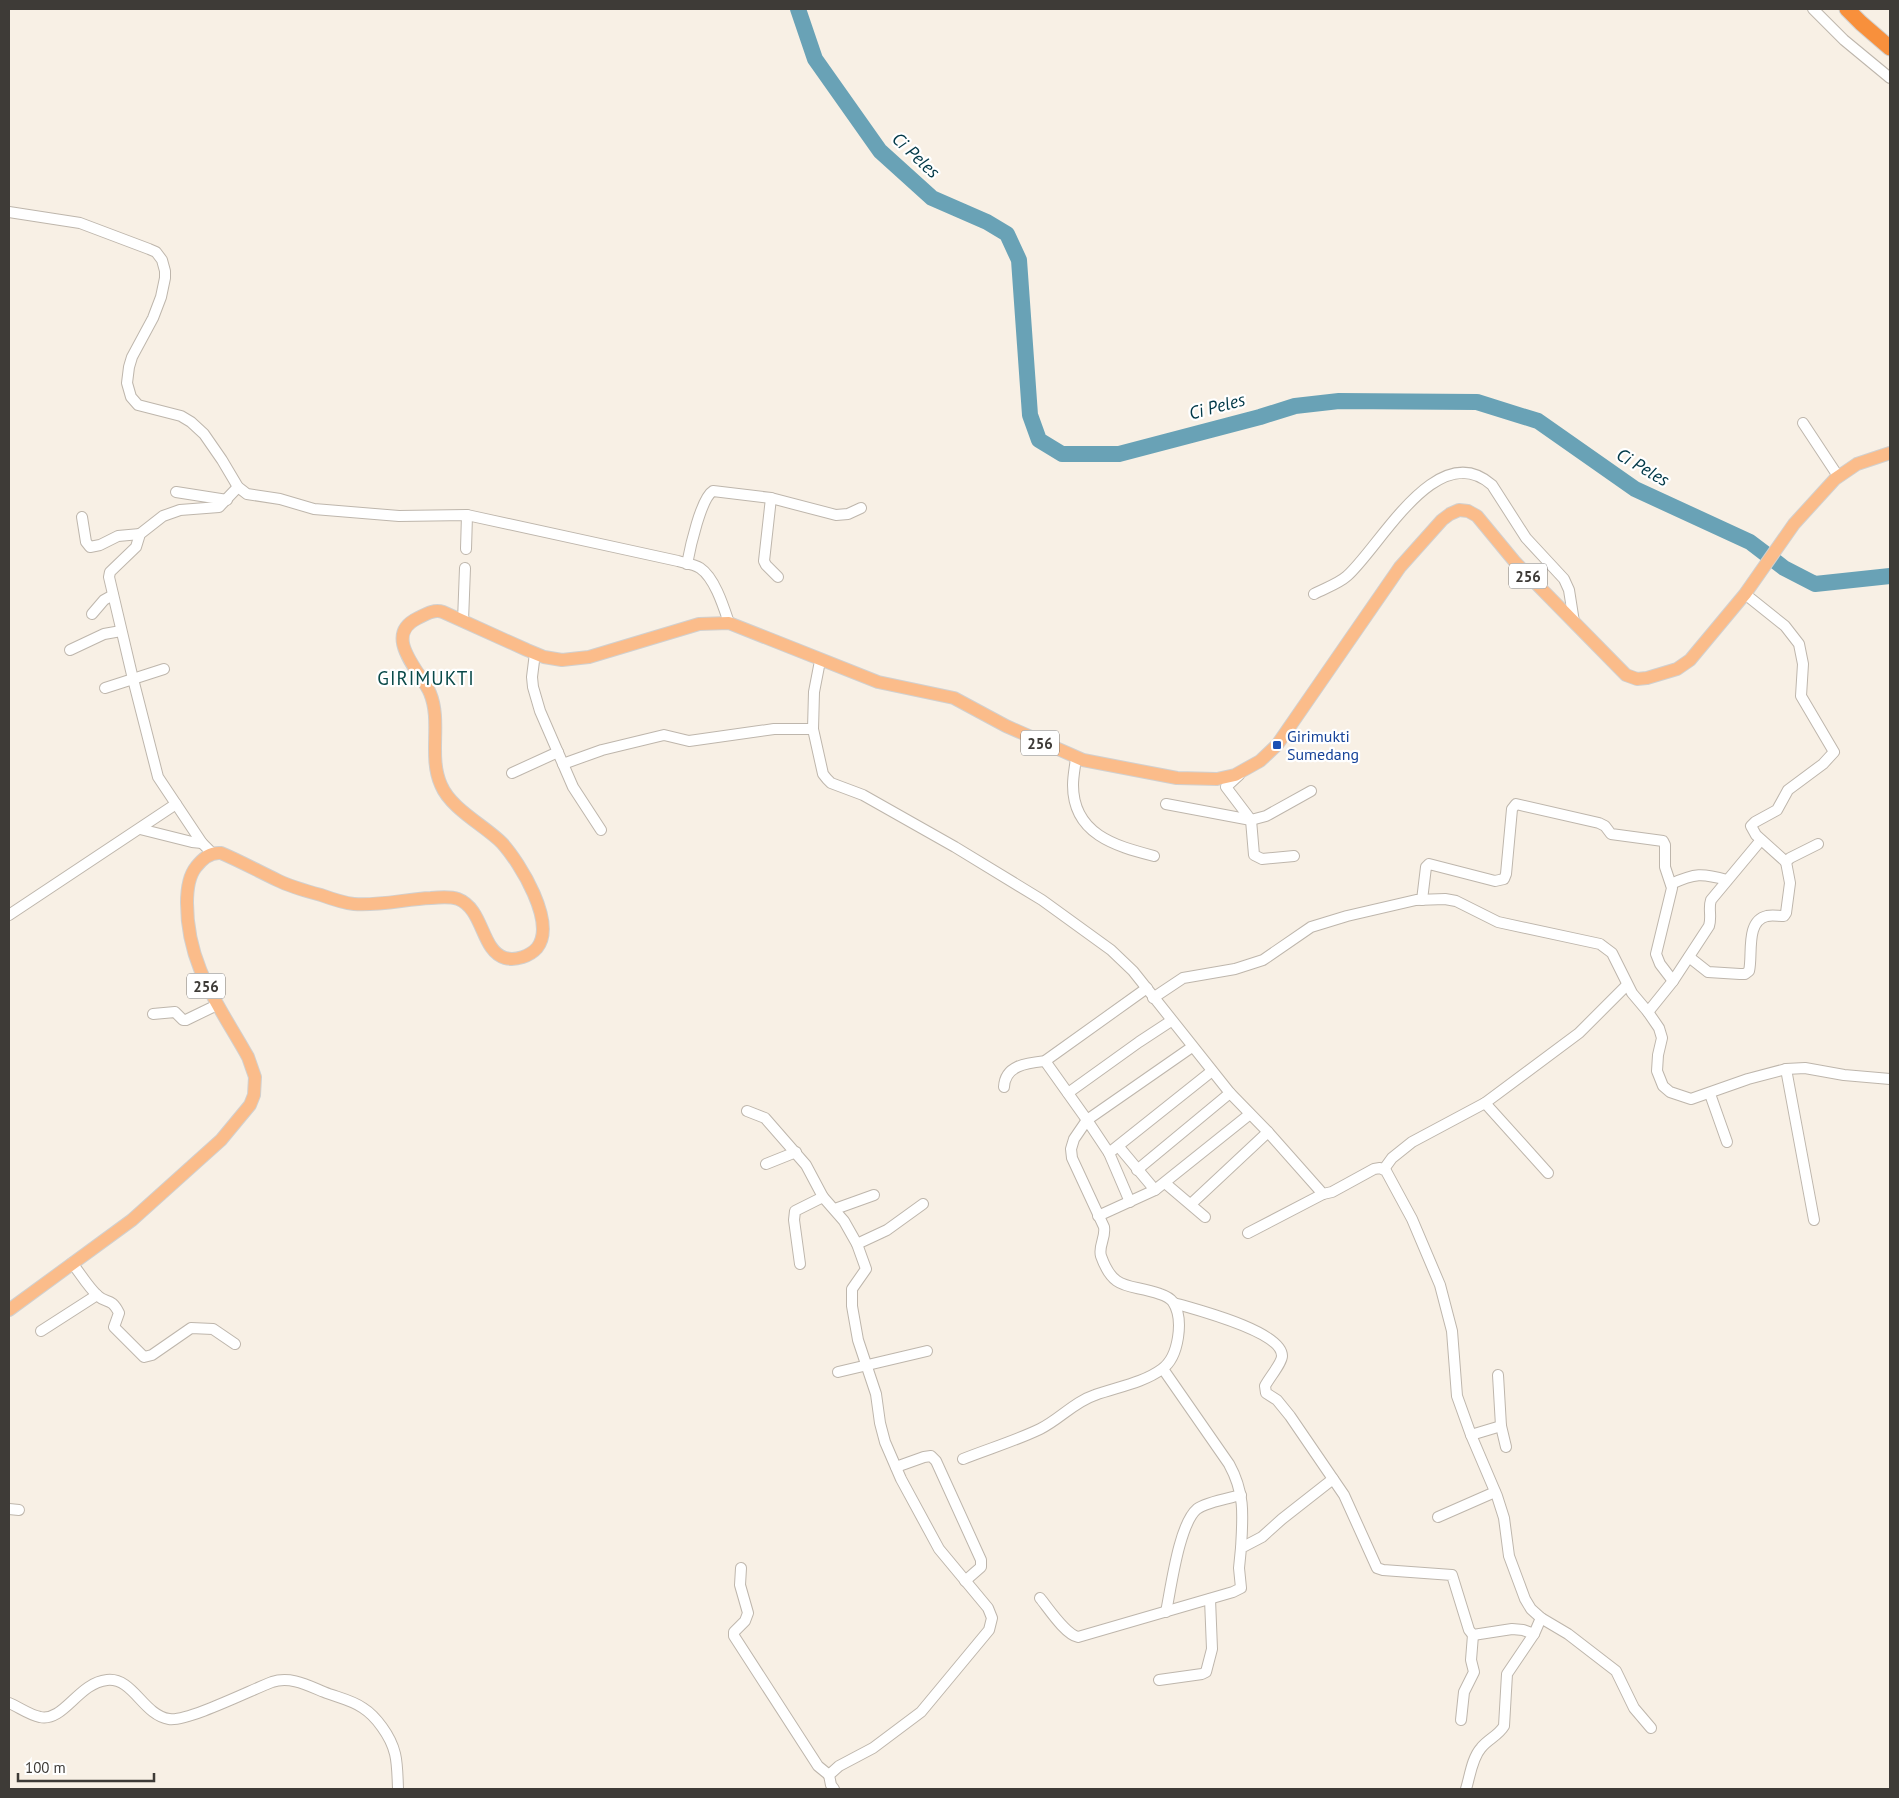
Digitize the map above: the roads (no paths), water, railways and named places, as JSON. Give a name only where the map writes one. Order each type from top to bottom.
[{"type":"highway","points":[[1847,9],[1861,24],[1890,48]]},
{"type":"main road","name":"256","points":[[9,1310],[132,1220],[221,1140],[250,1106],[255,1087],[252,1066],[201,975],[196,960],[187,913],[190,878],[198,865],[212,853],[221,853],[284,883],[347,903],[372,904],[443,897],[458,899],[472,909],[495,952],[505,958],[516,958],[532,952],[540,942],[543,924],[541,913],[531,888],[514,859],[501,842],[452,801],[440,784],[436,767],[435,713],[432,700],[403,647],[404,635],[408,625],[414,619],[430,612],[440,611],[536,653],[562,660],[579,659],[699,624],[729,623],[820,661],[883,684],[954,698],[1006,726],[1076,758],[1096,764],[1191,779],[1217,780],[1240,773],[1260,761],[1277,745],[1400,567],[1431,530],[1450,514],[1464,510],[1477,516],[1515,562],[1626,675],[1641,679],[1677,669],[1690,660],[1745,594],[1778,546],[1810,505],[1838,476],[1857,464],[1890,453]]},
{"type":"street","points":[[1813,9],[1844,40],[1890,78]]},
{"type":"street","points":[[9,212],[80,223],[149,249],[160,256],[165,271],[161,297],[153,318],[132,357],[127,375],[128,389],[131,397],[138,405],[182,416],[191,422],[204,434],[238,487],[247,494],[280,499],[314,509],[399,516],[467,515],[687,564],[698,567],[706,573],[718,594],[729,623]]},
{"type":"street","points":[[1802,423],[1838,476]]},
{"type":"street","points":[[1314,594],[1348,575],[1383,532],[1428,486],[1444,477],[1469,474],[1486,480],[1492,485],[1526,538],[1564,579],[1569,590],[1574,622]]},
{"type":"street","points":[[212,853],[202,842],[158,777],[113,595],[110,572],[136,547],[140,534],[162,516],[170,512],[219,507],[238,487]]},
{"type":"street","points":[[176,492],[227,500]]},
{"type":"street","points":[[687,564],[694,533],[711,492],[772,498],[836,515],[848,514],[861,508]]},
{"type":"street","points":[[772,498],[764,561],[778,577]]},
{"type":"street","points":[[466,549],[467,515]]},
{"type":"street","points":[[82,518],[86,542],[90,547],[94,548],[118,536],[140,534]]},
{"type":"street","points":[[463,621],[465,568]]},
{"type":"street","points":[[1689,957],[1708,972],[1745,974],[1748,971],[1752,936],[1758,922],[1765,917],[1784,916],[1790,883],[1786,862],[1760,840],[1753,832],[1751,826],[1778,810],[1788,790],[1823,764],[1834,752],[1801,696],[1804,664],[1799,644],[1785,626],[1745,594]]},
{"type":"street","points":[[92,614],[104,600],[113,595]]},
{"type":"street","points":[[70,650],[104,634],[122,631]]},
{"type":"street","points":[[536,653],[532,678],[540,710],[572,787],[601,830]]},
{"type":"street","points":[[820,661],[814,692],[813,730],[823,774],[829,781],[863,795],[955,847],[1042,900],[1111,950],[1133,971],[1230,1093],[1268,1132],[1323,1194]]},
{"type":"street","points":[[106,688],[164,669]]},
{"type":"street","points":[[563,764],[602,750],[664,735],[689,740],[774,729],[813,730]]},
{"type":"street","points":[[512,773],[558,752]]},
{"type":"street","points":[[1076,758],[1072,785],[1073,794],[1079,814],[1085,824],[1107,840],[1154,856]]},
{"type":"street","points":[[1240,773],[1226,787],[1251,820],[1253,850],[1258,858],[1294,856]]},
{"type":"street","points":[[1166,804],[1251,820],[1266,816],[1311,791]]},
{"type":"street","points":[[9,915],[176,804]]},
{"type":"street","points":[[1422,900],[1428,864],[1495,881],[1504,879],[1512,808],[1516,804],[1599,823],[1605,826],[1611,834],[1664,842],[1665,867],[1671,884],[1671,893],[1656,954],[1660,964],[1673,981]]},
{"type":"street","points":[[140,829],[192,842],[202,842]]},
{"type":"street","points":[[1648,1012],[1673,981],[1709,926],[1711,916],[1709,905],[1711,900],[1760,840]]},
{"type":"street","points":[[1786,862],[1790,858],[1818,844]]},
{"type":"street","points":[[1671,884],[1698,874],[1706,874],[1727,880]]},
{"type":"street","points":[[1153,998],[1183,978],[1235,969],[1263,960],[1311,927],[1347,916],[1422,900],[1456,901],[1498,922],[1600,944],[1612,953],[1627,985],[1659,1028],[1662,1038],[1657,1071],[1663,1086],[1670,1092],[1692,1099],[1748,1079],[1786,1069],[1805,1068],[1844,1075],[1890,1079]]},
{"type":"street","points":[[1384,1169],[1392,1158],[1412,1142],[1485,1103],[1579,1033],[1627,985]]},
{"type":"street","points":[[1004,1087],[1005,1077],[1008,1072],[1020,1065],[1045,1061],[1147,988]]},
{"type":"street","points":[[153,1014],[175,1012],[185,1020],[195,1017],[217,1004]]},
{"type":"street","points":[[1068,1093],[1171,1021]]},
{"type":"street","points":[[962,1459],[1042,1428],[1086,1399],[1130,1384],[1163,1369],[1174,1350],[1180,1322],[1174,1303],[1168,1297],[1118,1283],[1110,1275],[1100,1251],[1105,1232],[1072,1158],[1071,1149],[1074,1139],[1087,1120],[1192,1047]]},
{"type":"street","points":[[1045,1061],[1109,1153],[1130,1202]]},
{"type":"street","points":[[1786,1069],[1814,1220]]},
{"type":"street","points":[[1109,1153],[1119,1147],[1212,1071]]},
{"type":"street","points":[[1137,1170],[1230,1093]]},
{"type":"street","points":[[1710,1094],[1727,1142]]},
{"type":"street","points":[[1485,1103],[1548,1173]]},
{"type":"street","points":[[747,1111],[765,1118],[796,1152],[806,1165],[823,1197],[835,1209],[857,1244],[866,1269],[852,1289],[852,1301],[858,1340],[865,1366],[876,1394],[881,1430],[896,1467],[938,1550],[965,1581],[992,1618],[989,1630],[921,1712],[873,1748],[846,1762],[828,1775]]},
{"type":"street","points":[[1098,1216],[1155,1190],[1250,1114]]},
{"type":"street","points":[[1191,1204],[1268,1132]]},
{"type":"street","points":[[1119,1147],[1155,1190]]},
{"type":"street","points":[[766,1164],[796,1152]]},
{"type":"street","points":[[1248,1233],[1374,1169],[1384,1169]]},
{"type":"street","points":[[1384,1169],[1412,1219],[1440,1285],[1452,1331],[1457,1396],[1504,1518],[1509,1556],[1519,1585],[1531,1609],[1541,1618],[1568,1634],[1616,1671],[1634,1708],[1651,1728]]},
{"type":"street","points":[[1165,1183],[1204,1217]]},
{"type":"street","points":[[835,1209],[874,1195]]},
{"type":"street","points":[[800,1264],[794,1220],[795,1211],[823,1197]]},
{"type":"street","points":[[857,1244],[887,1230],[923,1204]]},
{"type":"street","points":[[72,1263],[97,1295],[109,1300],[114,1306],[119,1313],[114,1327],[146,1358],[191,1328],[210,1328],[234,1344]]},
{"type":"street","points":[[41,1331],[97,1295]]},
{"type":"street","points":[[1174,1303],[1226,1319],[1274,1342],[1282,1354],[1282,1359],[1265,1386],[1266,1393],[1277,1400],[1290,1416],[1333,1479],[1354,1514],[1377,1568],[1382,1570],[1452,1575],[1454,1577],[1472,1635],[1471,1657],[1474,1672],[1464,1692],[1461,1720]]},
{"type":"street","points":[[838,1372],[927,1351]]},
{"type":"street","points":[[1040,1598],[1067,1631],[1073,1636],[1078,1637],[1210,1599],[1241,1588],[1239,1559],[1243,1510],[1237,1478],[1163,1369]]},
{"type":"street","points":[[1498,1375],[1501,1426],[1506,1447]]},
{"type":"street","points":[[1471,1435],[1501,1426]]},
{"type":"street","points":[[896,1467],[924,1457],[931,1456],[936,1461],[981,1560],[981,1568],[965,1581]]},
{"type":"street","points":[[1241,1548],[1262,1537],[1333,1479]]},
{"type":"street","points":[[1438,1517],[1495,1492]]},
{"type":"street","points":[[1166,1612],[1178,1552],[1192,1515],[1201,1506],[1241,1495]]},
{"type":"street","points":[[741,1568],[740,1585],[748,1613],[745,1621],[734,1632],[734,1636],[818,1766],[828,1775],[834,1789]]},
{"type":"street","points":[[1159,1680],[1206,1672],[1212,1649],[1210,1599]]},
{"type":"street","points":[[1466,1789],[1475,1757],[1480,1749],[1500,1733],[1504,1726],[1507,1674],[1534,1634],[1541,1618]]},
{"type":"street","points":[[1472,1635],[1512,1629],[1534,1634]]},
{"type":"street","points":[[9,1703],[38,1717],[50,1717],[62,1711],[85,1688],[98,1682],[114,1680],[123,1684],[152,1712],[161,1718],[173,1720],[193,1715],[277,1680],[296,1681],[358,1705],[371,1714],[391,1740],[394,1747],[398,1789]]},
{"type":"waterway","name":"Ci Peles","points":[[798,9],[815,59],[880,151],[932,198],[987,222],[1007,234],[1019,260],[1030,415],[1039,440],[1062,454],[1119,454],[1295,406],[1339,401],[1477,402],[1538,421],[1635,489],[1750,542],[1784,568],[1815,584],[1890,576]]},
{"type":"place","name":"Girimukti Sumedang","points":[[1277,745]]},
{"type":"district","name":"GIRIMUKTI","points":[[426,678]]}]
